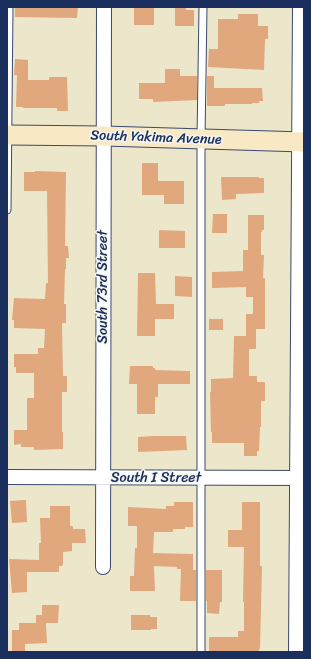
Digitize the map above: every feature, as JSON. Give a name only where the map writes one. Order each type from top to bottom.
[{"type":"main road","name":"South Yakima Avenue","points":[[7,135],[104,136],[301,142]]},
{"type":"street","name":"South 73rd Street","points":[[103,567],[104,7]]},
{"type":"street","points":[[296,652],[300,478],[300,7]]},
{"type":"street","name":"South I Street","points":[[7,477],[300,478]]},
{"type":"lane","points":[[7,210],[9,7]]},
{"type":"lane","points":[[201,652],[201,139],[203,7]]},
{"type":"building","points":[[15,7],[78,7],[77,18],[15,17]]},
{"type":"building","points":[[134,7],[154,7],[154,25],[134,25]]},
{"type":"building","points":[[175,7],[186,7],[186,10],[194,10],[194,26],[175,26]]},
{"type":"building","points":[[238,14],[258,14],[258,26],[268,26],[268,39],[265,39],[264,70],[208,67],[209,49],[218,49],[218,19],[238,19]]},
{"type":"building","points":[[15,59],[28,60],[28,80],[49,80],[49,77],[67,77],[68,111],[57,111],[57,108],[16,107],[17,75],[14,75]]},
{"type":"building","points":[[165,69],[180,69],[180,76],[197,76],[197,100],[153,102],[153,99],[139,99],[139,83],[165,83]]},
{"type":"building","points":[[207,76],[214,76],[214,88],[262,88],[263,101],[252,104],[207,106]]},
{"type":"building","points":[[142,163],[158,163],[158,181],[184,181],[184,204],[164,204],[164,195],[142,195]]},
{"type":"building","points":[[24,172],[66,172],[65,246],[68,246],[69,258],[66,258],[65,269],[64,304],[66,304],[66,323],[62,323],[63,376],[67,376],[67,392],[62,392],[63,449],[34,450],[34,447],[21,447],[21,444],[14,445],[14,430],[27,430],[27,398],[34,398],[34,373],[16,373],[16,367],[14,367],[14,354],[38,354],[38,348],[44,348],[45,329],[14,328],[14,320],[12,320],[14,298],[45,299],[46,283],[48,283],[47,191],[24,191]]},
{"type":"building","points":[[221,177],[264,178],[264,193],[236,194],[236,199],[222,200]]},
{"type":"building","points":[[213,214],[227,214],[227,233],[212,233]]},
{"type":"building","points":[[248,215],[264,215],[264,230],[261,232],[261,255],[264,255],[263,278],[265,278],[265,329],[256,329],[256,349],[249,349],[249,376],[257,376],[257,382],[265,382],[265,401],[261,401],[261,427],[259,451],[257,451],[257,456],[244,456],[244,443],[212,443],[211,432],[211,379],[233,378],[234,336],[246,336],[246,314],[253,314],[253,297],[246,297],[246,287],[212,288],[212,272],[243,271],[243,250],[248,250]]},
{"type":"building","points":[[159,230],[185,231],[185,248],[159,248]]},
{"type":"building","points":[[138,273],[155,273],[156,304],[174,304],[174,319],[155,319],[155,336],[137,336]]},
{"type":"building","points":[[175,276],[192,277],[192,297],[175,296]]},
{"type":"building","points":[[209,319],[223,319],[223,330],[209,330]]},
{"type":"building","points":[[130,366],[153,366],[155,370],[190,371],[190,384],[158,384],[158,397],[155,397],[155,414],[137,414],[137,384],[129,384]]},
{"type":"building","points":[[186,436],[187,450],[138,452],[138,437]]},
{"type":"building","points":[[26,500],[27,522],[12,523],[10,501]]},
{"type":"building","points":[[174,502],[193,502],[193,527],[173,529],[173,532],[154,532],[153,553],[193,554],[193,570],[196,570],[196,601],[180,601],[181,569],[177,569],[177,567],[154,566],[155,591],[130,591],[130,576],[134,576],[135,548],[137,548],[137,526],[128,526],[128,507],[166,509],[166,506],[174,506]]},
{"type":"building","points":[[242,502],[260,502],[260,566],[262,566],[260,649],[259,652],[209,652],[209,637],[238,637],[238,631],[244,631],[244,547],[228,547],[228,530],[242,530]]},
{"type":"building","points":[[50,506],[70,506],[70,526],[73,526],[73,529],[85,529],[86,543],[72,543],[72,551],[63,552],[63,564],[62,566],[59,566],[59,572],[27,572],[27,592],[12,593],[9,559],[39,560],[39,543],[41,543],[40,518],[50,518]]},
{"type":"building","points":[[206,570],[222,570],[222,602],[220,602],[219,614],[207,613]]},
{"type":"building","points":[[42,605],[59,605],[58,623],[46,623],[47,643],[25,644],[25,652],[12,652],[12,630],[19,630],[19,623],[36,623],[36,615],[42,615]]},
{"type":"building","points":[[131,615],[150,615],[150,617],[157,617],[157,629],[131,630]]}]
